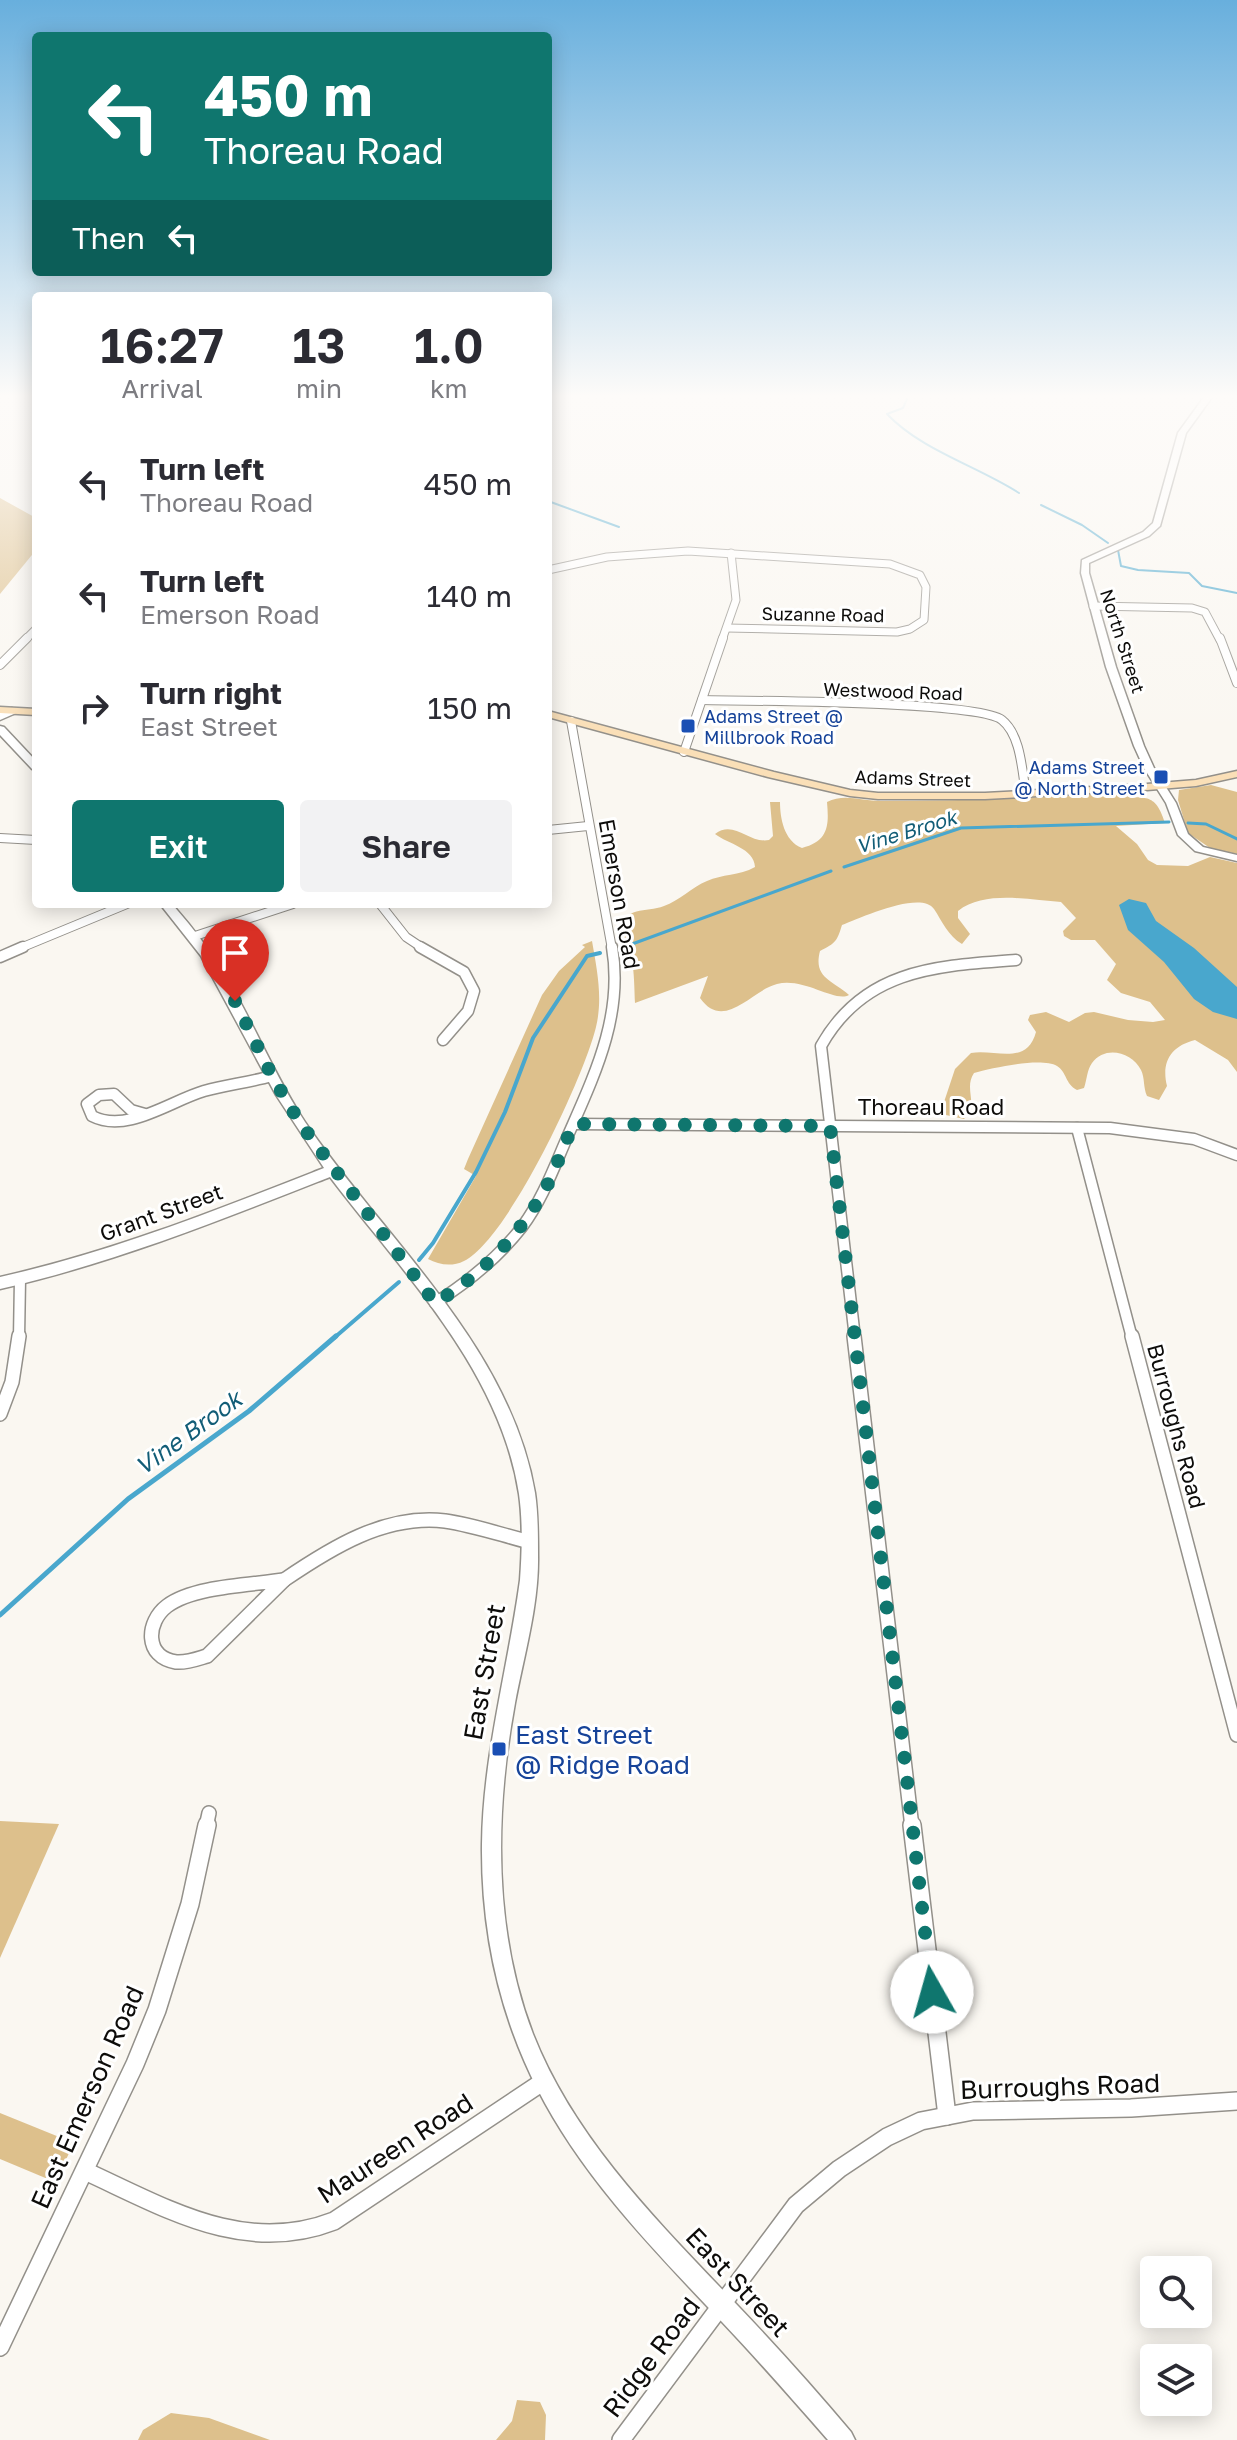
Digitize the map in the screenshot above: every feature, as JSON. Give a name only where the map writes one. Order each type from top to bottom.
[{"type":"main road","points":[[0,710],[32,712]]},
{"type":"main road","name":"Adams Street","points":[[552,715],[850,793],[909,797],[1026,794],[1161,786],[1237,774]]},
{"type":"street","name":"North Street","points":[[1162,507],[1157,524],[1146,534],[1102,551],[1085,562],[1093,606],[1139,746],[1186,840],[1203,850],[1237,858]]},
{"type":"street","name":"Suzanne Road","points":[[552,569],[644,552],[731,553],[900,566],[920,575],[924,581],[927,610],[924,620],[917,626],[897,632],[727,628]]},
{"type":"street","points":[[684,752],[736,600],[731,553]]},
{"type":"street","points":[[1093,606],[1192,608],[1205,612],[1215,626],[1237,683]]},
{"type":"street","points":[[0,665],[32,633]]},
{"type":"street","name":"Westwood Road","points":[[702,700],[930,707],[993,714],[1005,722],[1015,738],[1026,794]]},
{"type":"street","points":[[0,717],[12,711]]},
{"type":"street","name":"Emerson Road","points":[[435,1303],[465,1285],[518,1229],[541,1196],[607,1047],[615,1012],[617,976],[571,721]]},
{"type":"street","points":[[0,729],[32,763]]},
{"type":"street","points":[[552,830],[588,826]]},
{"type":"street","points":[[0,838],[32,840]]},
{"type":"street","points":[[0,957],[117,908]]},
{"type":"street","name":"East Street","points":[[170,908],[195,936],[232,995],[272,1076],[333,1170],[485,1374],[509,1422],[528,1498],[530,1542],[522,1623],[502,1723],[490,1814],[491,1865],[495,1922],[509,1991],[525,2040],[544,2081],[614,2186],[843,2440]]},
{"type":"street","points":[[195,936],[281,908]]},
{"type":"street","points":[[383,908],[405,936],[454,964],[472,979],[475,998],[467,1017],[443,1040]]},
{"type":"street","points":[[947,2116],[821,1046],[830,1025],[848,1006],[875,988],[963,964],[1016,960]]},
{"type":"street","points":[[145,1114],[131,1110],[114,1094],[99,1095],[87,1104],[90,1116],[119,1122],[145,1114],[204,1091],[272,1076]]},
{"type":"street","name":"Thoreau Road","points":[[574,1124],[1077,1128],[1194,1139],[1237,1155]]},
{"type":"street","name":"Burroughs Road","points":[[1077,1128],[1237,1735]]},
{"type":"street","name":"Grant Street","points":[[0,1283],[117,1253],[333,1170]]},
{"type":"street","points":[[0,1414],[14,1370],[22,1302],[20,1279]]},
{"type":"street","points":[[284,1580],[181,1598],[159,1613],[152,1624],[153,1647],[169,1662],[194,1662],[207,1656],[284,1580],[346,1542],[392,1525],[443,1521],[530,1542]]},
{"type":"street","name":"East Emerson Road","points":[[0,2347],[135,2064],[157,2010],[190,1904],[209,1813]]},
{"type":"street","name":"Maureen Road","points":[[85,2171],[176,2211],[231,2229],[266,2234],[305,2232],[334,2221],[544,2081]]},
{"type":"street","name":"Burroughs Road","points":[[723,2306],[796,2205],[827,2176],[869,2148],[923,2120],[983,2110],[1163,2109],[1237,2101]]},
{"type":"street","name":"Ridge Road","points":[[621,2440],[723,2306]]},
{"type":"shaded area","points":[[0,507],[16,507],[32,516],[32,555],[0,594]]},
{"type":"shaded area","points":[[1211,785],[1237,792],[1237,854],[1210,848],[1188,833],[1178,800],[1179,790]]},
{"type":"shaded area","points":[[1115,793],[1151,800],[1161,812],[1165,823],[1116,826],[1137,844],[1148,860],[1157,865],[1188,866],[1210,857],[1237,863],[1237,1072],[1228,1060],[1195,1040],[1180,1046],[1170,1056],[1165,1070],[1167,1086],[1159,1100],[1147,1096],[1137,1064],[1118,1053],[1097,1057],[1089,1069],[1084,1088],[1077,1090],[1057,1066],[1016,1064],[974,1073],[970,1085],[969,1114],[964,1119],[946,1115],[942,1108],[955,1069],[971,1053],[1010,1054],[1026,1049],[1036,1032],[1028,1020],[1030,1015],[1046,1012],[1069,1022],[1085,1013],[1094,1012],[1128,1020],[1165,1020],[1150,1002],[1121,993],[1107,980],[1116,964],[1095,940],[1071,940],[1064,936],[1063,931],[1076,918],[1061,902],[994,898],[969,905],[958,911],[958,918],[970,934],[962,944],[949,933],[934,909],[917,902],[890,907],[842,925],[835,941],[820,951],[819,967],[826,978],[849,995],[843,997],[798,984],[777,984],[738,1006],[719,1011],[700,998],[708,976],[635,1003],[631,956],[621,932],[626,918],[636,912],[670,904],[713,879],[755,867],[750,855],[715,834],[729,829],[755,839],[769,840],[773,836],[770,802],[780,802],[787,835],[802,848],[822,836],[827,825],[827,802],[833,799],[940,800]]},
{"type":"shaded area","points":[[592,941],[599,995],[596,1027],[577,1081],[542,1154],[502,1222],[482,1246],[464,1261],[455,1264],[441,1264],[428,1259],[476,1176],[464,1169],[542,995],[559,971],[585,947],[582,945]]},
{"type":"shaded area","points":[[0,1821],[59,1824],[0,1958]]},
{"type":"shaded area","points":[[0,2113],[74,2143],[55,2182],[0,2159]]},
{"type":"shaded area","points":[[517,2400],[540,2402],[546,2415],[545,2440],[496,2440],[512,2421]]},
{"type":"shaded area","points":[[171,2413],[209,2418],[270,2440],[138,2440],[143,2430]]},
{"type":"water","points":[[1129,899],[1146,903],[1156,921],[1194,948],[1237,987],[1237,1019],[1213,1012],[1194,999],[1164,962],[1128,930],[1119,905]]},
{"type":"waterway","points":[[564,507],[619,527]]},
{"type":"waterway","points":[[1045,507],[1082,525],[1108,543]]},
{"type":"waterway","points":[[1118,550],[1121,566],[1189,573],[1202,586],[1237,593]]},
{"type":"waterway","name":"Vine Brook","points":[[844,867],[961,828],[1169,822]]},
{"type":"waterway","name":"Vine Brook","points":[[1188,823],[1206,824],[1237,839]]},
{"type":"waterway","name":"Vine Brook","points":[[624,947],[831,871]]},
{"type":"waterway","name":"Vine Brook","points":[[419,1260],[433,1243],[476,1172],[505,1112],[533,1038],[587,956],[600,953]]},
{"type":"waterway","name":"Vine Brook","points":[[334,1338],[399,1282]]},
{"type":"waterway","name":"Vine Brook","points":[[0,1615],[128,1499],[249,1411],[336,1336]]},
{"type":"place","name":"Adams Street @ Millbrook Road","points":[[688,726]]},
{"type":"place","name":"Adams Street @ North Street","points":[[1161,777]]},
{"type":"place","name":"East Street @ Ridge Road","points":[[499,1749]]},
{"type":"route","points":[[235,1001],[272,1076],[300,1123],[435,1303],[465,1285],[518,1229],[541,1196],[574,1124],[830,1126],[932,1992]]}]
